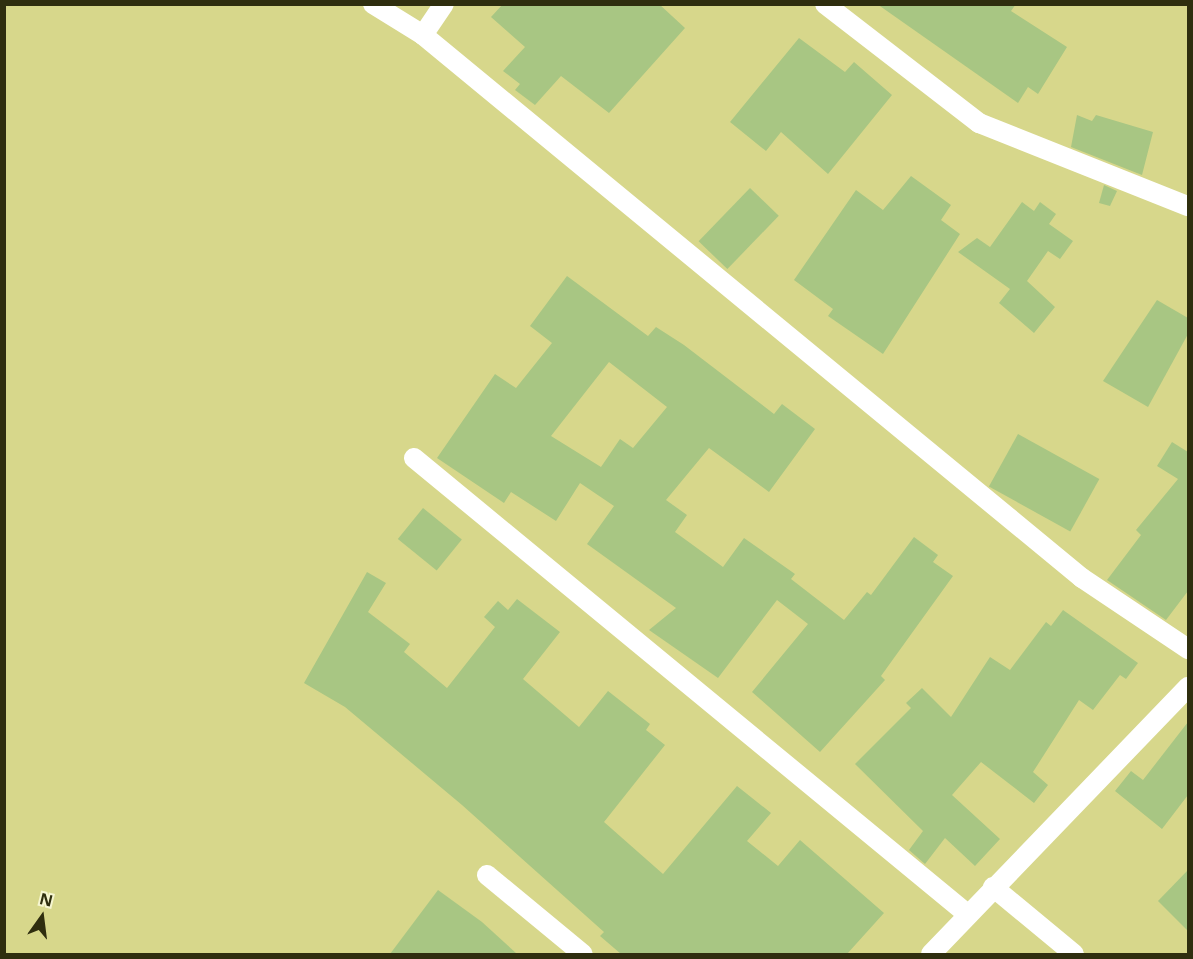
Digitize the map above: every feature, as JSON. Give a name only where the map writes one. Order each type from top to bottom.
[{"type":"street","points":[[373,4],[423,35],[1082,578],[1188,648]]},
{"type":"street","points":[[423,35],[444,4]]},
{"type":"street","points":[[830,6],[979,123],[1188,206]]},
{"type":"street","points":[[414,458],[966,913]]},
{"type":"street","points":[[932,954],[966,913],[1188,687]]},
{"type":"street","points":[[487,875],[583,954]]},
{"type":"street","points":[[993,886],[1074,954]]},
{"type":"building","points":[[503,4],[659,4],[685,28],[609,113],[561,76],[535,105],[515,90],[520,84],[503,71],[525,47],[491,17]]},
{"type":"building","points":[[877,4],[1016,4],[1011,11],[1067,47],[1038,94],[1028,87],[1018,103]]},
{"type":"building","points":[[799,38],[845,72],[854,62],[892,95],[828,174],[781,132],[766,151],[730,122]]},
{"type":"building","points":[[1077,115],[1092,121],[1096,115],[1153,132],[1142,175],[1071,147]]},
{"type":"building","points":[[911,176],[951,205],[941,220],[960,234],[883,354],[828,316],[833,309],[794,280],[856,190],[883,210]]},
{"type":"building","points":[[1104,185],[1117,191],[1110,206],[1099,203]]},
{"type":"building","points":[[750,188],[779,216],[727,269],[699,241]]},
{"type":"building","points":[[1022,202],[1034,211],[1040,202],[1056,214],[1049,224],[1073,241],[1060,259],[1048,251],[1027,281],[1055,307],[1034,333],[999,303],[1010,289],[958,252],[977,238],[990,247]]},
{"type":"building","points":[[567,276],[648,336],[656,327],[684,345],[774,414],[782,404],[815,429],[769,492],[709,448],[666,500],[687,515],[675,532],[723,567],[744,538],[795,574],[791,579],[844,620],[867,592],[871,595],[914,537],[938,555],[933,562],[953,576],[881,676],[885,680],[820,752],[752,692],[808,624],[777,600],[718,678],[649,630],[676,608],[587,544],[614,506],[580,483],[556,521],[511,492],[504,503],[437,458],[495,374],[516,388],[552,343],[530,326]],"holes":[[[609,362],[667,407],[633,448],[620,439],[601,467],[551,436]]]},
{"type":"building","points":[[1157,300],[1188,318],[1188,334],[1148,407],[1103,381]]},
{"type":"building","points":[[1018,434],[1099,479],[1070,532],[989,486]]},
{"type":"building","points":[[1172,442],[1188,452],[1188,591],[1166,620],[1107,580],[1141,535],[1136,530],[1178,479],[1157,466]]},
{"type":"building","points":[[423,508],[462,539],[437,571],[398,539]]},
{"type":"building","points":[[367,572],[386,583],[368,612],[410,644],[404,652],[447,688],[495,627],[484,617],[498,601],[508,610],[517,599],[560,632],[523,679],[579,727],[608,691],[650,724],[646,730],[665,745],[604,822],[663,874],[737,786],[771,813],[747,841],[778,866],[800,840],[884,913],[847,954],[621,954],[600,936],[604,932],[462,805],[345,707],[304,683]]},
{"type":"building","points":[[1063,610],[1138,663],[1126,679],[1120,675],[1093,710],[1079,700],[1033,772],[1048,785],[1034,803],[981,762],[952,795],[1000,839],[975,866],[945,838],[925,864],[909,850],[923,831],[855,764],[911,708],[906,703],[922,688],[951,717],[990,657],[1010,670],[1046,622],[1051,626]]},
{"type":"building","points":[[1188,722],[1188,795],[1162,829],[1115,791],[1131,771],[1143,780]]},
{"type":"building","points":[[1188,870],[1188,931],[1158,901]]},
{"type":"building","points":[[438,890],[482,922],[517,954],[390,954]]}]
